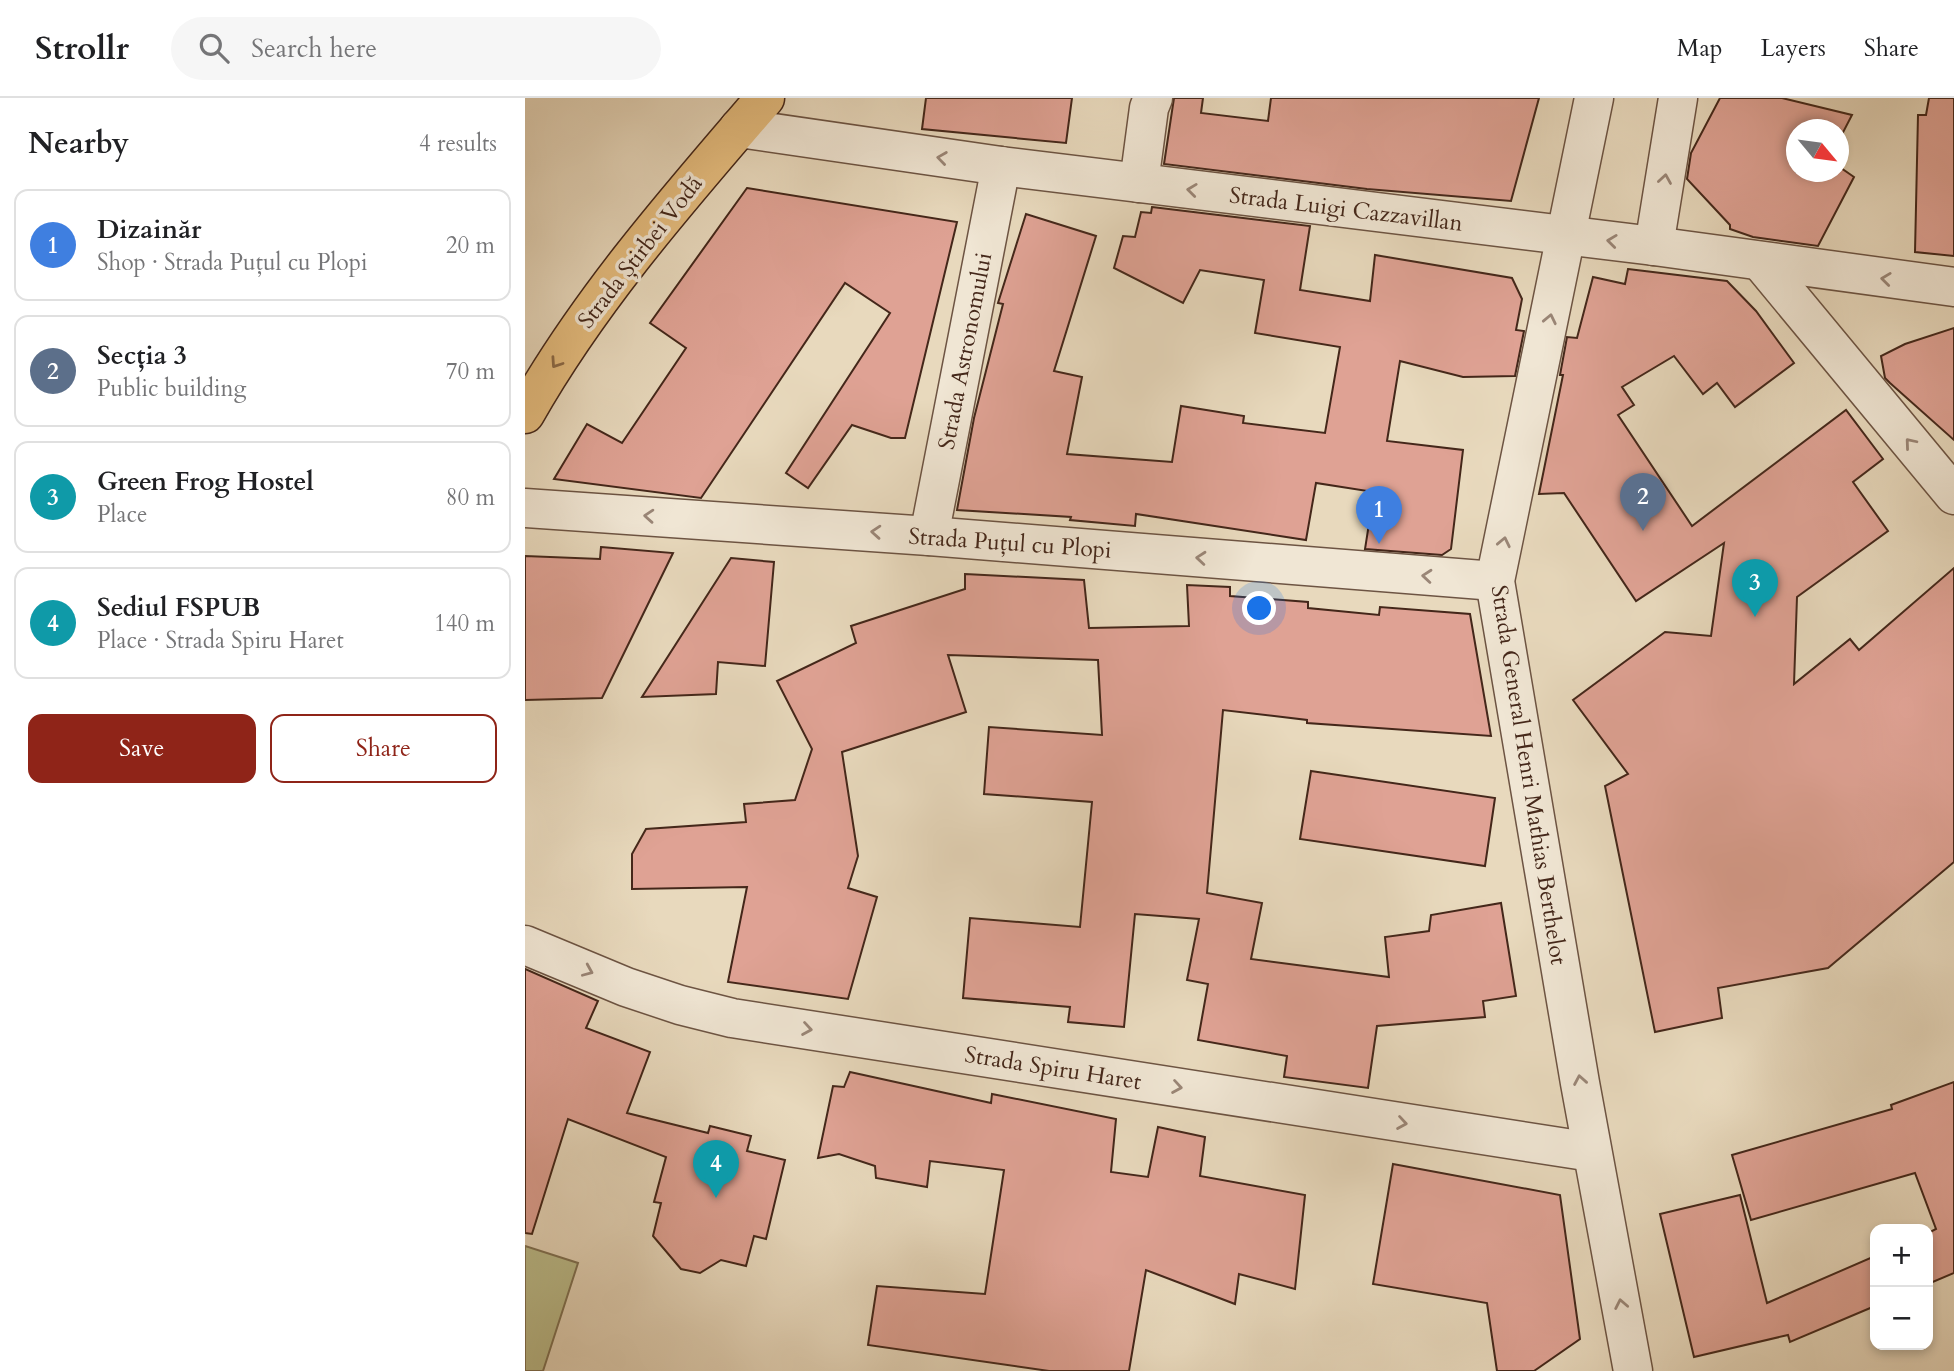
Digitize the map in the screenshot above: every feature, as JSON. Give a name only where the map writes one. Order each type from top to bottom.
[{"type":"main road","name":"Strada Știrbei Vodă","points":[[525,414],[590,314],[681,196],[765,98]]},
{"type":"street","points":[[1139,183],[1149,108],[1153,98]]},
{"type":"street","name":"Strada General Henri Mathias Berthelot","points":[[1594,98],[1496,581],[1592,1152],[1633,1371]]},
{"type":"street","points":[[1654,246],[1678,98]]},
{"type":"street","name":"Strada Luigi Cazzavillan","points":[[739,128],[1001,166],[1654,246],[1954,287]]},
{"type":"street","name":"Strada Astronomului","points":[[929,536],[1001,166]]},
{"type":"street","points":[[1761,262],[1954,495]]},
{"type":"street","name":"Strada Puțul cu Plopi","points":[[525,508],[929,536],[1496,581]]},
{"type":"street","name":"Strada Spiru Haret","points":[[525,945],[626,987],[680,1005],[732,1018],[1592,1152]]},
{"type":"green space","points":[[525,1246],[578,1263],[543,1371],[525,1371]]},
{"type":"building","points":[[926,98],[1072,98],[1066,143],[922,129]]},
{"type":"building","points":[[1174,98],[1203,98],[1201,113],[1268,121],[1271,98],[1539,98],[1511,201],[1367,189],[1164,164]]},
{"type":"building","points":[[1720,98],[1782,98],[1852,115],[1849,121],[1786,119],[1786,182],[1849,182],[1849,174],[1854,177],[1818,246],[1753,237],[1730,229],[1730,225],[1687,179],[1691,153]]},
{"type":"building","points":[[1929,98],[1954,98],[1954,256],[1915,252],[1918,115],[1926,115]]},
{"type":"building","points":[[747,188],[957,222],[905,438],[891,438],[852,425],[808,488],[786,473],[890,313],[845,283],[701,498],[554,479],[587,424],[622,443],[686,348],[650,323]]},
{"type":"building","points":[[1152,207],[1310,226],[1300,290],[1370,301],[1375,255],[1512,278],[1522,299],[1516,330],[1524,331],[1515,376],[1463,377],[1400,361],[1387,441],[1463,450],[1451,549],[1442,555],[1365,549],[1374,492],[1316,483],[1306,540],[1136,514],[1135,526],[1070,520],[1071,517],[957,510],[974,418],[1003,304],[998,303],[1026,214],[1096,236],[1054,371],[1082,377],[1067,454],[1172,462],[1181,406],[1244,416],[1243,423],[1325,433],[1340,347],[1255,333],[1264,280],[1200,270],[1183,303],[1114,268],[1123,236],[1135,237],[1141,212],[1151,213]]},
{"type":"building","points":[[1628,269],[1727,281],[1756,311],[1794,363],[1735,407],[1717,383],[1703,394],[1674,356],[1622,387],[1634,405],[1618,415],[1692,526],[1846,410],[1883,459],[1853,482],[1888,531],[1797,597],[1794,684],[1850,639],[1859,650],[1954,568],[1954,862],[1828,968],[1718,988],[1722,1018],[1655,1032],[1605,786],[1628,774],[1573,700],[1665,632],[1711,636],[1724,543],[1636,601],[1564,493],[1539,494],[1563,375],[1560,375],[1567,337],[1577,338],[1593,277],[1625,284]]},
{"type":"building","points":[[1954,328],[1954,440],[1885,378],[1881,356],[1905,344]]},
{"type":"building","points":[[601,547],[673,553],[602,698],[525,700],[525,556],[600,559]]},
{"type":"building","points":[[731,558],[774,562],[765,666],[718,662],[716,694],[642,697]]},
{"type":"building","points":[[965,574],[1084,580],[1089,628],[1189,626],[1187,585],[1230,587],[1230,596],[1308,602],[1308,608],[1379,615],[1380,607],[1470,614],[1491,736],[1307,723],[1307,720],[1223,710],[1207,893],[1262,903],[1251,959],[1389,977],[1385,937],[1429,931],[1431,915],[1501,903],[1516,996],[1483,1001],[1485,1017],[1377,1026],[1368,1088],[1284,1077],[1287,1056],[1198,1040],[1208,984],[1187,980],[1199,919],[1135,914],[1124,1027],[1068,1022],[1070,1007],[963,998],[970,918],[1080,927],[1092,802],[984,794],[989,727],[1102,735],[1098,660],[948,655],[966,712],[842,752],[858,856],[848,888],[877,897],[848,999],[728,982],[747,887],[632,889],[632,854],[646,829],[746,822],[744,804],[795,800],[812,749],[777,681],[856,643],[851,626],[965,589]]},
{"type":"building","points":[[1311,771],[1495,798],[1485,866],[1300,839]]},
{"type":"building","points":[[525,969],[598,1001],[586,1028],[650,1052],[627,1113],[708,1133],[710,1126],[751,1136],[747,1151],[785,1160],[766,1239],[754,1236],[746,1266],[721,1260],[700,1273],[681,1269],[653,1236],[661,1203],[654,1202],[666,1157],[568,1119],[532,1234],[525,1233]]},
{"type":"building","points":[[850,1072],[991,1103],[992,1094],[1116,1119],[1111,1172],[1148,1177],[1158,1127],[1205,1137],[1200,1176],[1305,1195],[1295,1289],[1239,1274],[1235,1304],[1146,1270],[1129,1371],[1049,1371],[868,1345],[877,1286],[985,1294],[1004,1170],[930,1161],[927,1187],[876,1178],[875,1166],[839,1154],[818,1158],[833,1086],[844,1087]]},
{"type":"building","points":[[1954,1082],[1954,1273],[1933,1282],[1933,1230],[1936,1229],[1915,1173],[1751,1220],[1732,1155],[1892,1109],[1891,1105]]},
{"type":"building","points":[[1393,1164],[1560,1195],[1580,1339],[1534,1371],[1497,1371],[1487,1303],[1373,1284]]},
{"type":"building","points":[[1740,1195],[1767,1303],[1870,1258],[1870,1308],[1790,1342],[1788,1335],[1694,1357],[1660,1214]]},
{"type":"place","name":"Secția 3","points":[[1643,531]]},
{"type":"place","name":"Dizainăr","points":[[1379,544]]},
{"type":"place","name":"Green Frog Hostel","points":[[1755,617]]},
{"type":"place","name":"Sediul FSPUB","points":[[716,1198]]}]
